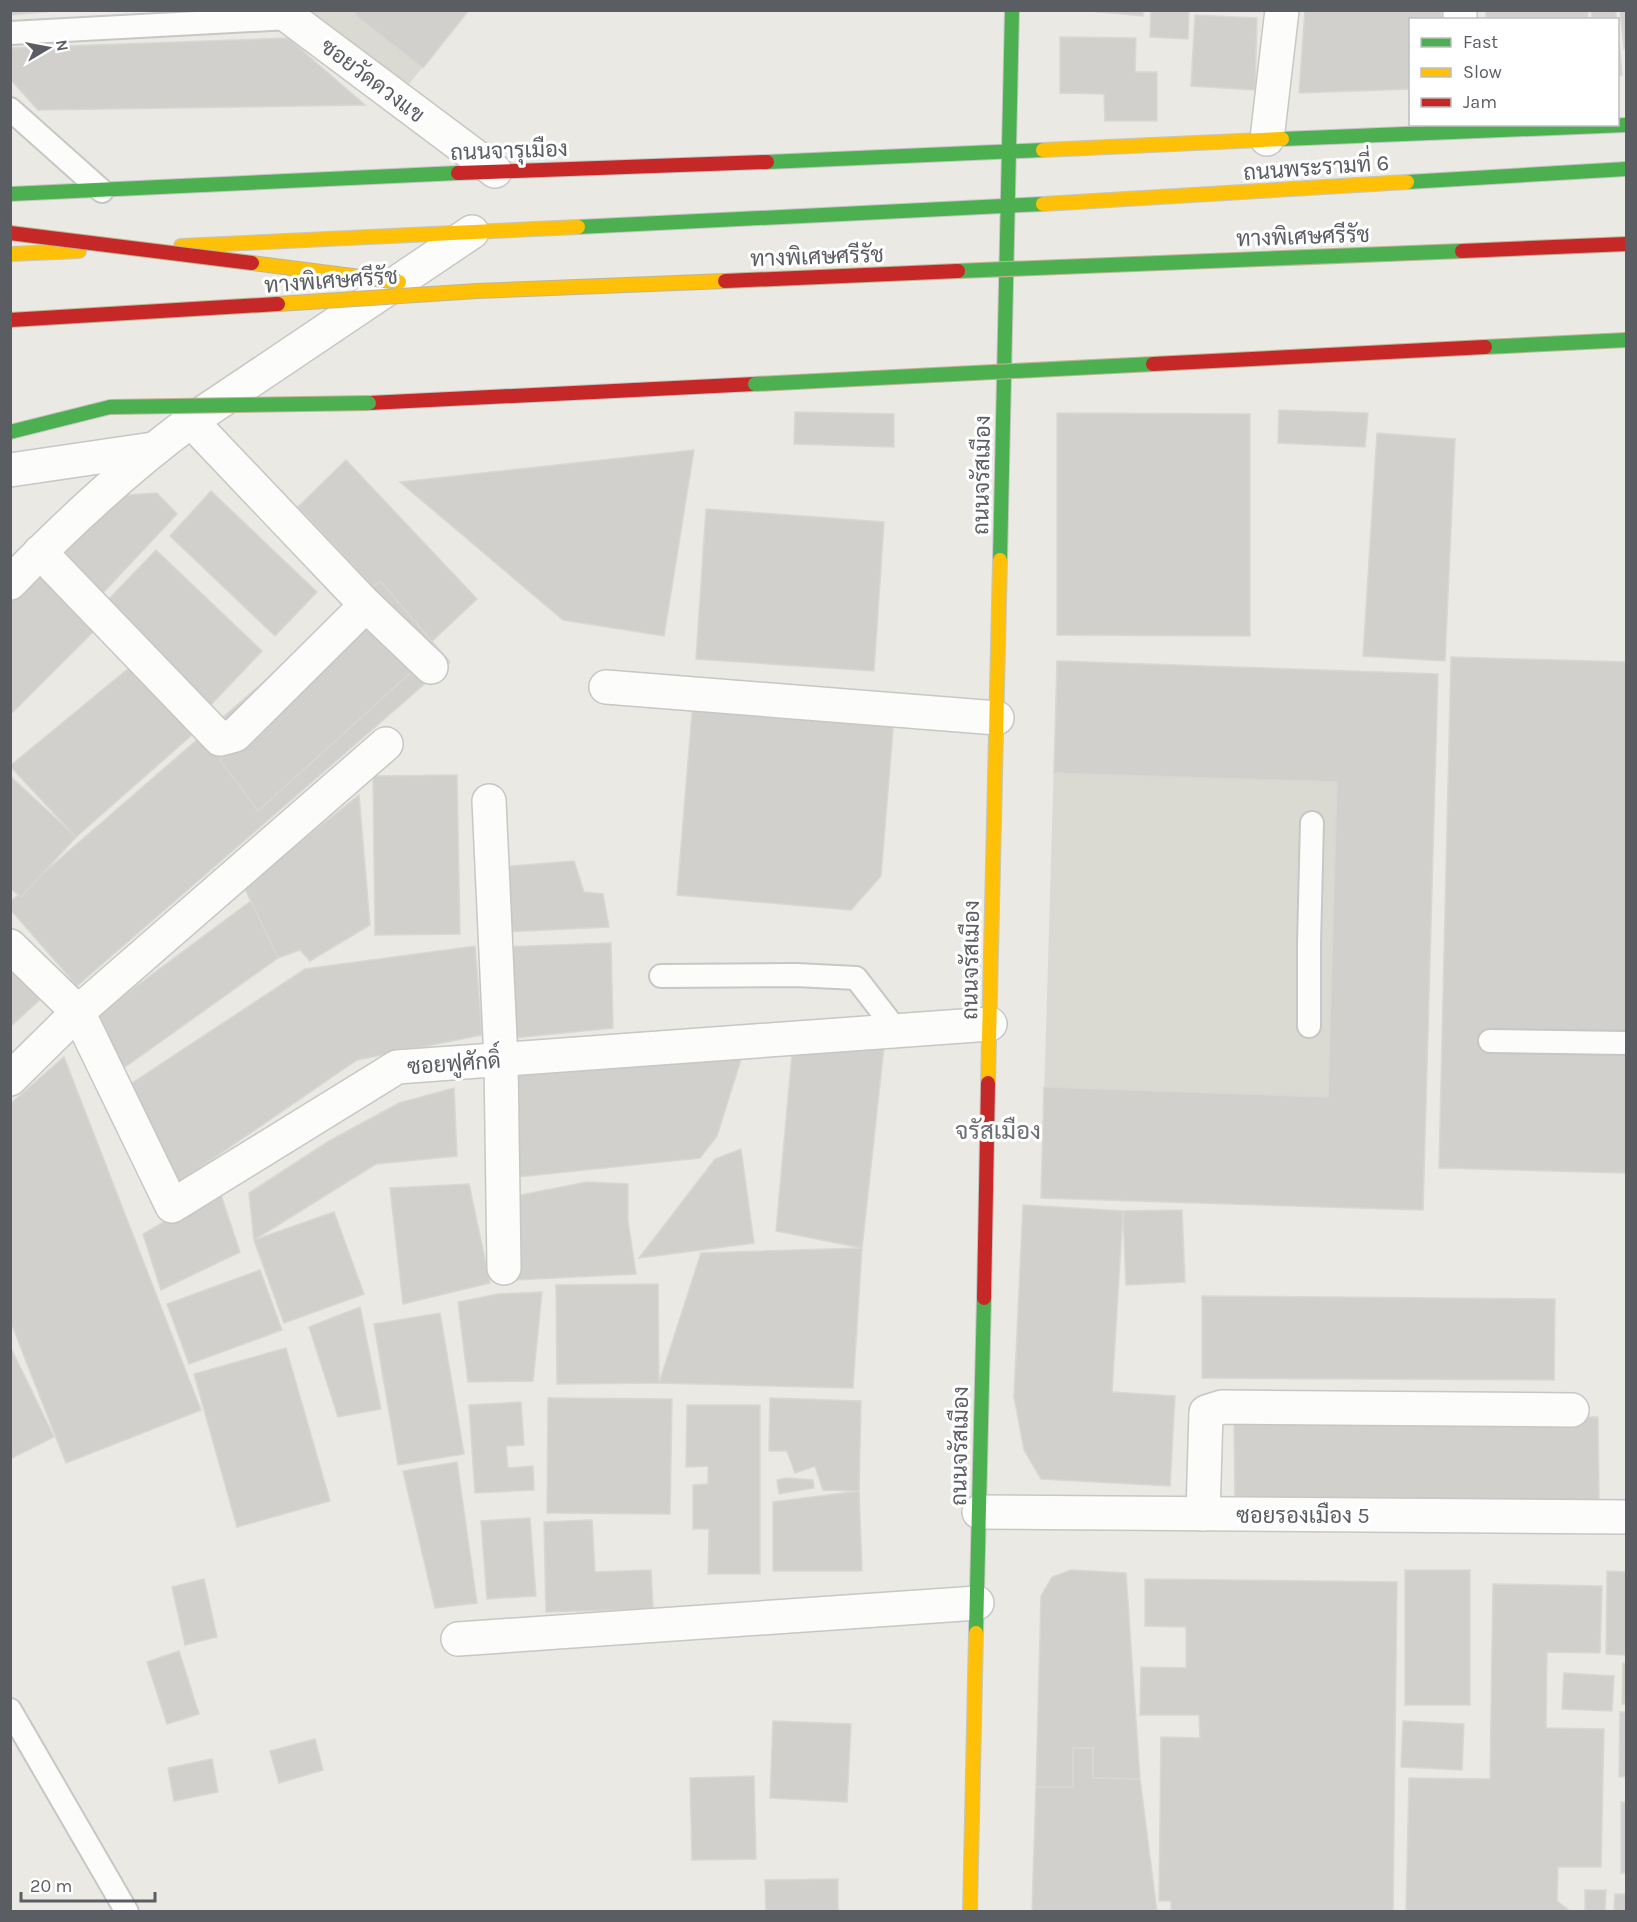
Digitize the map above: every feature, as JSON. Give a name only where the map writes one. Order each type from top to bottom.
[{"type":"main road","name":"ถนนจรัสเมือง","points":[[970,1911],[1011,10]]},
{"type":"main road","name":"ถนนพระรามที่ 6","points":[[1009,152],[1267,140],[1457,128],[1570,126]]},
{"type":"main road","name":"ถนนจารุเมือง","points":[[10,194],[495,171],[1009,152]]},
{"type":"main road","name":"ถนนพระรามที่ 6","points":[[1008,206],[1626,169]]},
{"type":"main road","points":[[10,254],[1008,206]]},
{"type":"main road","points":[[10,233],[477,291]]},
{"type":"main road","name":"ทางพิเศษศรีรัช","points":[[10,320],[477,291],[1626,244]]},
{"type":"main road","points":[[44,410],[110,406],[369,403],[1626,340]]},
{"type":"main road","points":[[10,432],[110,406]]},
{"type":"street","points":[[1267,140],[1282,10]]},
{"type":"street","name":"ซอยวัดดวงแข","points":[[284,14],[495,171]]},
{"type":"street","points":[[10,583],[40,552],[153,449],[190,421],[472,232]]},
{"type":"street","points":[[190,421],[366,605],[431,667]]},
{"type":"street","points":[[10,470],[153,449]]},
{"type":"street","points":[[40,552],[220,739],[235,735],[366,605]]},
{"type":"street","points":[[606,687],[997,718]]},
{"type":"street","points":[[10,1079],[78,1012],[386,744]]},
{"type":"street","points":[[489,801],[501,1060],[504,1268]]},
{"type":"street","points":[[10,946],[78,1012]]},
{"type":"street","name":"ซอยฟูศักดิ์","points":[[78,1012],[172,1206],[397,1067],[990,1024]]},
{"type":"street","points":[[1203,1514],[1206,1412],[1222,1407],[1572,1410]]},
{"type":"street","name":"ซอยรองเมือง 5","points":[[979,1512],[1626,1518]]},
{"type":"street","points":[[458,1639],[977,1603]]},
{"type":"lane","points":[[10,33],[284,14]]},
{"type":"lane","points":[[10,109],[102,191]]},
{"type":"lane","points":[[1309,1026],[1312,823]]},
{"type":"lane","points":[[662,976],[796,975],[856,978],[897,1031]]},
{"type":"lane","points":[[1490,1041],[1626,1043]]},
{"type":"lane","points":[[10,1710],[127,1911]]},
{"type":"shaded area","points":[[297,11],[469,11],[403,91]]},
{"type":"shaded area","points":[[1057,661],[1438,674],[1423,1210],[1041,1198]]},
{"type":"building","points":[[10,10],[66,10],[10,15]]},
{"type":"building","points":[[358,10],[469,10],[423,68],[355,15]]},
{"type":"building","points":[[1079,10],[1143,10],[1143,16]]},
{"type":"building","points":[[1151,10],[1189,10],[1188,39],[1150,37]]},
{"type":"building","points":[[1305,10],[1441,10],[1442,18],[1409,18],[1409,89],[1299,93]]},
{"type":"building","points":[[1486,10],[1588,10],[1588,18],[1486,18]]},
{"type":"building","points":[[1591,10],[1616,10],[1616,18],[1592,18]]},
{"type":"building","points":[[1620,10],[1626,10],[1626,49],[1624,49]]},
{"type":"building","points":[[1195,15],[1257,18],[1255,90],[1191,86]]},
{"type":"building","points":[[1060,37],[1136,38],[1135,72],[1157,72],[1157,121],[1105,121],[1104,94],[1060,93]]},
{"type":"building","points":[[288,38],[365,105],[38,110],[10,79],[10,48]]},
{"type":"building","points":[[1619,41],[1622,75],[1619,76]]},
{"type":"building","points":[[1279,410],[1368,413],[1365,447],[1278,443]]},
{"type":"building","points":[[795,412],[894,414],[894,447],[794,444]]},
{"type":"building","points":[[1057,413],[1250,414],[1250,636],[1057,635]]},
{"type":"building","points":[[1377,433],[1455,439],[1445,661],[1363,656]]},
{"type":"building","points":[[694,450],[664,636],[563,620],[400,482]]},
{"type":"building","points":[[346,460],[477,599],[428,645],[298,507]]},
{"type":"building","points":[[211,491],[317,592],[275,636],[170,536]]},
{"type":"building","points":[[157,493],[177,514],[102,594],[56,550],[112,496]]},
{"type":"building","points":[[706,509],[884,522],[874,671],[696,659]]},
{"type":"building","points":[[156,550],[262,651],[207,709],[102,606]]},
{"type":"building","points":[[40,564],[100,625],[10,715],[10,594]]},
{"type":"building","points":[[380,581],[450,662],[77,986],[10,909],[10,902]]},
{"type":"building","points":[[366,621],[418,666],[258,811],[220,760]]},
{"type":"building","points":[[1451,657],[1626,662],[1626,1173],[1439,1168]]},
{"type":"building","points":[[1057,661],[1438,674],[1423,1210],[1041,1198],[1044,1087],[1328,1097],[1337,782],[1054,773]]},
{"type":"building","points":[[135,663],[193,734],[76,837],[10,766]]},
{"type":"building","points":[[693,701],[894,717],[881,876],[851,910],[677,895]]},
{"type":"building","points":[[457,775],[460,934],[375,935],[373,776]]},
{"type":"building","points":[[10,776],[76,837],[21,897],[10,888]]},
{"type":"building","points":[[359,795],[370,925],[310,961],[300,950],[278,958],[244,887]]},
{"type":"building","points":[[574,861],[584,892],[603,894],[609,927],[504,932],[498,867]]},
{"type":"building","points":[[251,901],[278,958],[114,1075],[88,1022]]},
{"type":"building","points":[[10,929],[58,983],[10,1027]]},
{"type":"building","points":[[611,943],[613,1028],[504,1039],[502,947]]},
{"type":"building","points":[[475,946],[482,1035],[357,1060],[176,1184],[126,1087],[305,969]]},
{"type":"building","points":[[884,1047],[862,1248],[776,1231],[792,1054]]},
{"type":"building","points":[[744,1050],[717,1136],[700,1158],[518,1177],[507,1075]]},
{"type":"building","points":[[64,1057],[201,1410],[66,1463],[10,1320],[10,1104]]},
{"type":"building","points":[[454,1088],[457,1156],[376,1164],[254,1240],[249,1193],[329,1141],[399,1103]]},
{"type":"building","points":[[741,1149],[754,1243],[639,1258],[715,1159]]},
{"type":"building","points":[[587,1182],[628,1184],[628,1221],[636,1274],[515,1280],[510,1197]]},
{"type":"building","points":[[469,1184],[490,1283],[403,1304],[390,1188]]},
{"type":"building","points":[[219,1189],[240,1252],[161,1290],[143,1234]]},
{"type":"building","points":[[1023,1205],[1123,1211],[1112,1392],[1175,1396],[1170,1486],[1041,1479],[1024,1450],[1014,1397]]},
{"type":"building","points":[[1182,1210],[1185,1282],[1126,1285],[1123,1211]]},
{"type":"building","points":[[334,1212],[364,1294],[284,1323],[254,1240]]},
{"type":"building","points":[[862,1248],[853,1388],[659,1383],[701,1253]]},
{"type":"building","points":[[260,1270],[282,1330],[189,1364],[167,1304]]},
{"type":"building","points":[[658,1284],[659,1383],[557,1384],[556,1285]]},
{"type":"building","points":[[542,1292],[533,1381],[468,1382],[458,1302],[498,1294]]},
{"type":"building","points":[[1202,1296],[1555,1299],[1554,1380],[1202,1378]]},
{"type":"building","points":[[360,1307],[381,1409],[338,1417],[309,1327]]},
{"type":"building","points":[[440,1313],[464,1454],[398,1465],[374,1324]]},
{"type":"building","points":[[10,1346],[54,1437],[10,1459]]},
{"type":"building","points":[[286,1348],[330,1501],[237,1527],[194,1374]]},
{"type":"building","points":[[548,1398],[672,1399],[670,1514],[547,1513]]},
{"type":"building","points":[[770,1398],[861,1401],[859,1491],[823,1490],[815,1466],[795,1473],[787,1451],[769,1451]]},
{"type":"building","points":[[521,1402],[524,1445],[506,1446],[508,1468],[533,1466],[534,1490],[475,1493],[469,1405]]},
{"type":"building","points":[[687,1405],[760,1405],[760,1574],[708,1574],[709,1529],[693,1529],[693,1485],[708,1484],[708,1466],[686,1467]]},
{"type":"building","points":[[1598,1417],[1599,1502],[1235,1503],[1234,1418]]},
{"type":"building","points":[[457,1462],[477,1603],[435,1608],[403,1471]]},
{"type":"building","points":[[786,1478],[813,1480],[814,1488],[779,1494],[777,1480]]},
{"type":"building","points":[[859,1491],[862,1571],[773,1571],[773,1502]]},
{"type":"building","points":[[530,1518],[536,1596],[487,1599],[481,1521]]},
{"type":"building","points":[[592,1520],[595,1572],[651,1570],[653,1609],[546,1612],[544,1522]]},
{"type":"building","points":[[1071,1570],[1126,1573],[1140,1779],[1093,1778],[1093,1748],[1073,1748],[1073,1787],[1036,1787],[1041,1596],[1052,1577]]},
{"type":"building","points":[[1405,1570],[1470,1570],[1470,1705],[1405,1705]]},
{"type":"building","points":[[1607,1571],[1626,1572],[1626,1655],[1606,1654]]},
{"type":"building","points":[[204,1579],[217,1637],[185,1645],[172,1587]]},
{"type":"building","points":[[1145,1579],[1397,1582],[1393,1912],[1171,1912],[1171,1901],[1159,1901],[1161,1737],[1200,1738],[1199,1715],[1140,1715],[1141,1667],[1186,1668],[1186,1627],[1145,1626]]},
{"type":"building","points":[[1493,1584],[1602,1586],[1600,1653],[1547,1652],[1546,1728],[1604,1729],[1601,1867],[1558,1867],[1557,1901],[1571,1912],[1406,1912],[1409,1778],[1490,1779]]},
{"type":"building","points":[[179,1651],[199,1714],[167,1724],[147,1662]]},
{"type":"building","points":[[1623,1663],[1626,1663],[1626,1704],[1622,1704]]},
{"type":"building","points":[[1564,1673],[1614,1676],[1612,1711],[1562,1709]]},
{"type":"building","points":[[1620,1712],[1626,1712],[1626,1777],[1619,1777]]},
{"type":"building","points":[[773,1721],[851,1724],[847,1802],[770,1798]]},
{"type":"building","points":[[1403,1721],[1464,1724],[1462,1770],[1401,1767]]},
{"type":"building","points":[[315,1739],[323,1770],[279,1783],[270,1751]]},
{"type":"building","points":[[1073,1748],[1093,1748],[1093,1778],[1140,1779],[1157,1912],[1032,1912],[1036,1787],[1073,1787]]},
{"type":"building","points":[[212,1759],[218,1792],[174,1801],[168,1768]]},
{"type":"building","points":[[754,1776],[756,1859],[692,1860],[690,1778]]},
{"type":"building","points":[[1621,1802],[1626,1802],[1626,1873],[1621,1873]]},
{"type":"building","points":[[838,1879],[838,1912],[766,1912],[765,1880]]},
{"type":"building","points":[[1585,1890],[1606,1890],[1605,1912],[1585,1912]]},
{"type":"building","points":[[1615,1894],[1626,1894],[1626,1912],[1614,1912]]},
{"type":"traffic: fast","points":[[1000,560],[1012,10]]},
{"type":"traffic: fast","points":[[1619,125],[1626,125]]},
{"type":"traffic: fast","points":[[1282,139],[1601,126]]},
{"type":"traffic: fast","points":[[767,162],[1043,150]]},
{"type":"traffic: fast","points":[[1407,182],[1626,169]]},
{"type":"traffic: fast","points":[[10,194],[458,173]]},
{"type":"traffic: fast","points":[[578,227],[1043,204]]},
{"type":"traffic: fast","points":[[958,271],[1462,251]]},
{"type":"traffic: fast","points":[[1485,347],[1626,340]]},
{"type":"traffic: fast","points":[[755,384],[1153,364]]},
{"type":"traffic: fast","points":[[110,407],[369,403]]},
{"type":"traffic: fast","points":[[10,432],[110,407]]},
{"type":"traffic: fast","points":[[976,1633],[984,1298]]},
{"type":"traffic: slow","points":[[1043,150],[1282,139]]},
{"type":"traffic: slow","points":[[1043,204],[1407,182]]},
{"type":"traffic: slow","points":[[181,246],[578,227]]},
{"type":"traffic: slow","points":[[10,254],[79,251]]},
{"type":"traffic: slow","points":[[252,263],[399,282]]},
{"type":"traffic: slow","points":[[278,304],[477,291],[725,281]]},
{"type":"traffic: slow","points":[[988,1083],[1000,560]]},
{"type":"traffic: slow","points":[[970,1912],[976,1633]]},
{"type":"traffic: jam","points":[[458,173],[767,162]]},
{"type":"traffic: jam","points":[[10,233],[252,263]]},
{"type":"traffic: jam","points":[[1462,251],[1626,244]]},
{"type":"traffic: jam","points":[[725,281],[958,271]]},
{"type":"traffic: jam","points":[[10,320],[278,304]]},
{"type":"traffic: jam","points":[[1153,364],[1485,347]]},
{"type":"traffic: jam","points":[[369,403],[755,384]]},
{"type":"traffic: jam","points":[[984,1298],[988,1083]]},
{"type":"district","name":"จรัสเมือง","points":[[998,1131]]}]
